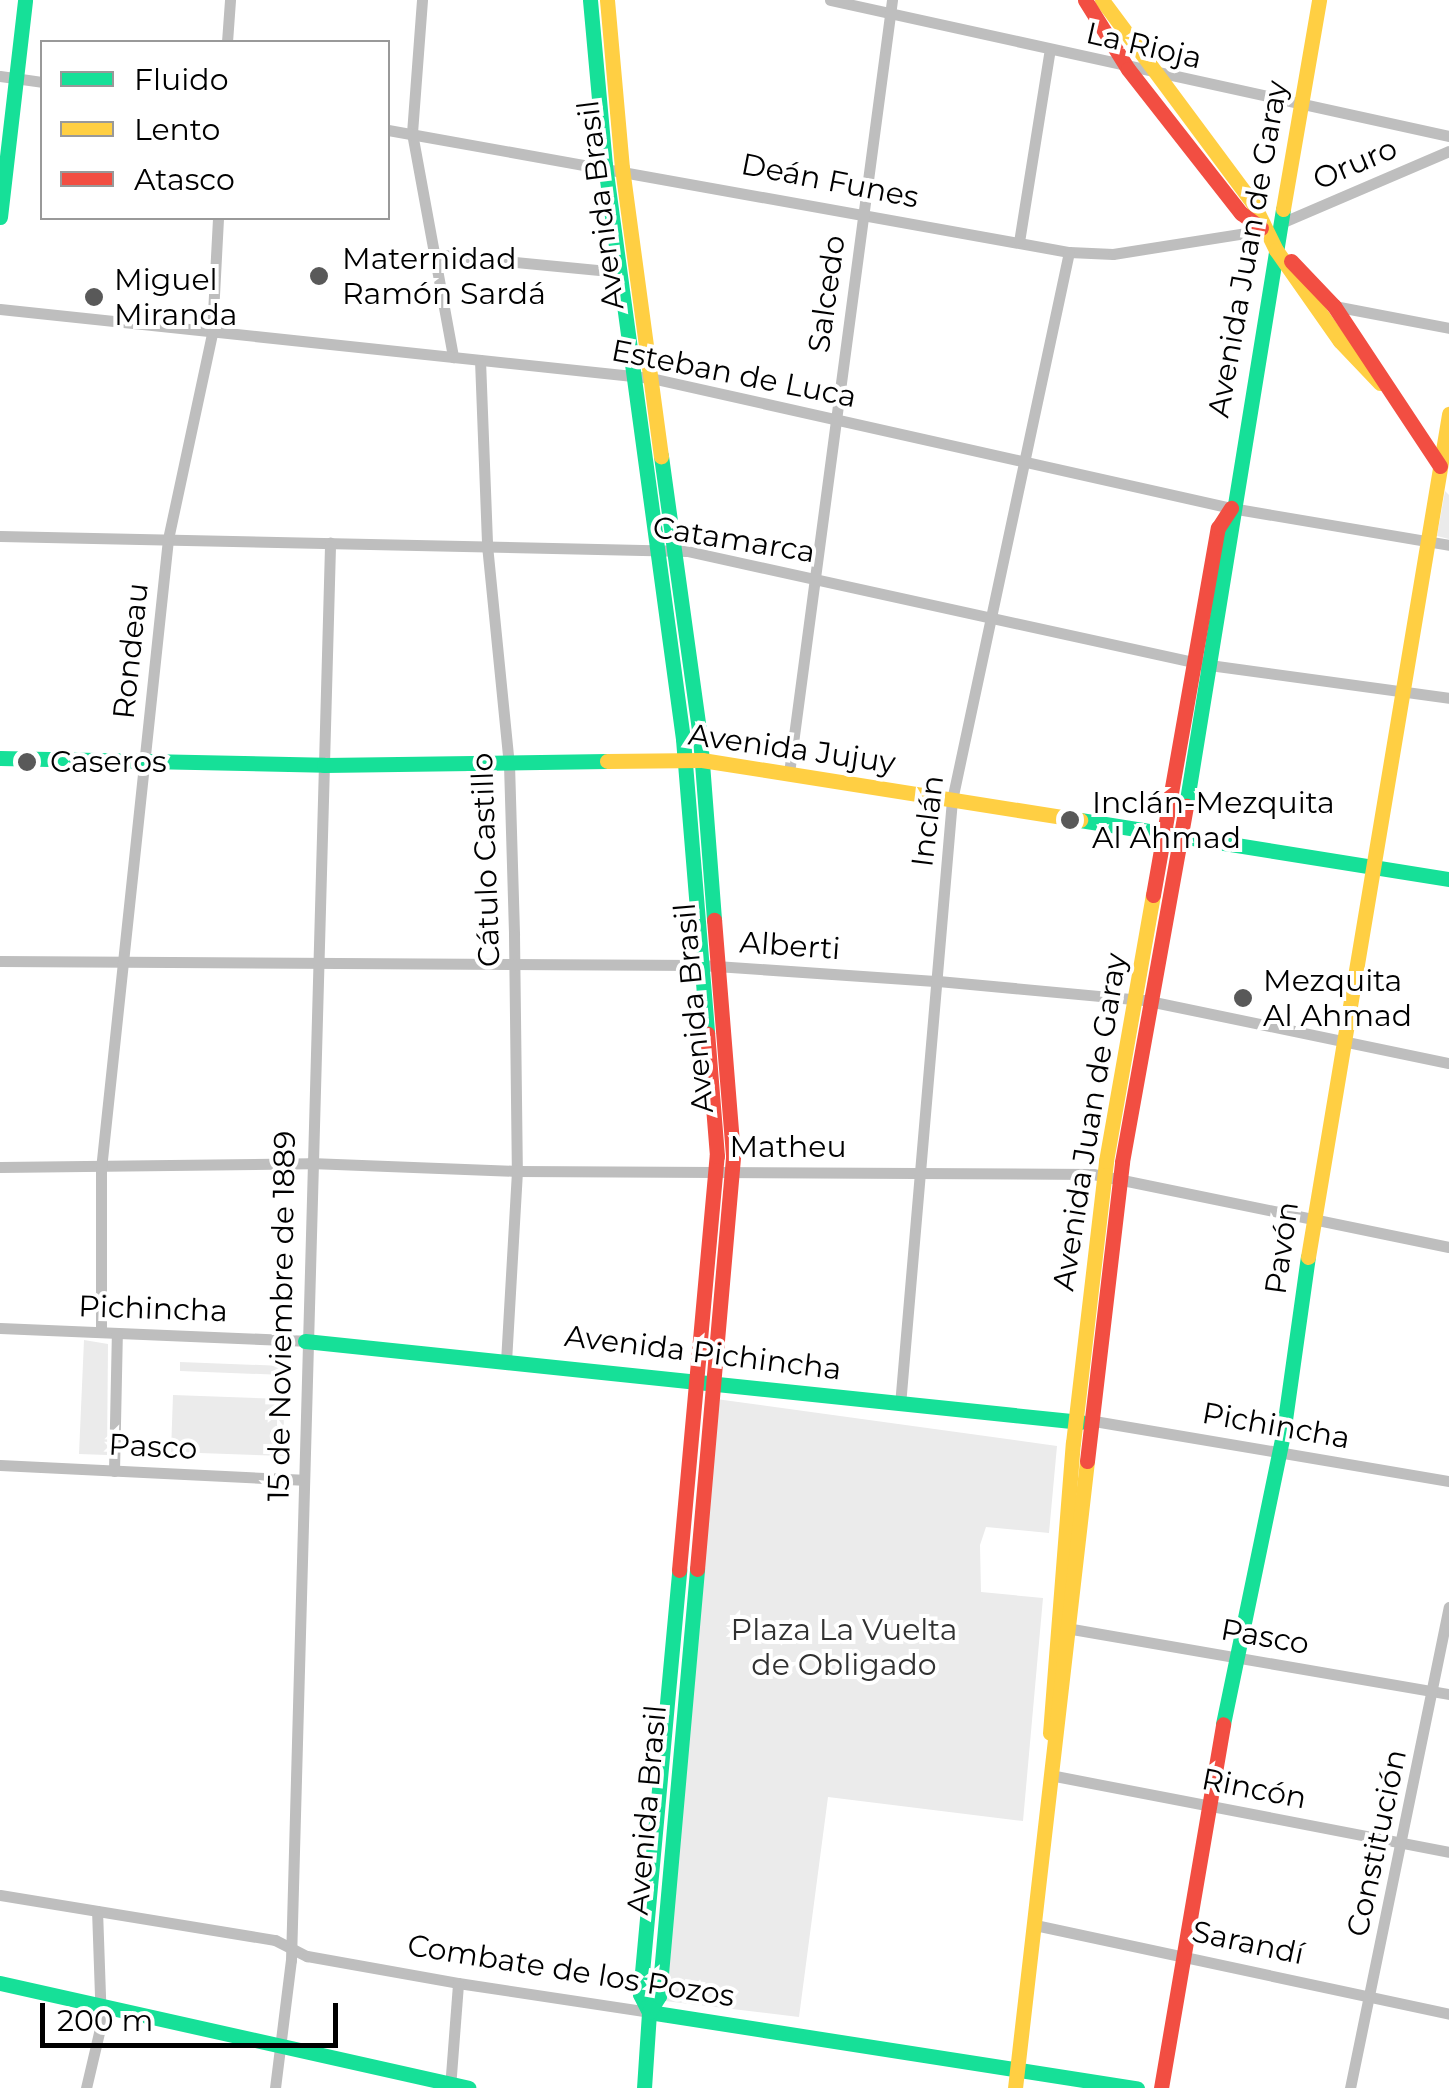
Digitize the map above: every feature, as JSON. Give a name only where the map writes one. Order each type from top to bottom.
[{"type":"main road","points":[[0,217],[8,77],[24,0]]},
{"type":"main road","name":"Avenida Brasil","points":[[590,0],[666,550],[702,760],[718,966],[725,1172],[713,1381],[659,1996],[650,2012],[644,2088]]},
{"type":"main road","name":"Avenida Brasil","points":[[607,0],[620,272],[643,377]]},
{"type":"main road","points":[[1085,0],[1128,69],[1241,213],[1264,230]]},
{"type":"main road","points":[[1102,0],[1115,8],[1158,76],[1253,203],[1276,250],[1340,341],[1380,383]]},
{"type":"main road","name":"Avenida Juan de Garay","points":[[1014,2088],[1021,2068],[1052,1753],[1072,1629],[1094,1421],[1112,1177],[1153,1002],[1234,531],[1231,508],[1320,0]]},
{"type":"main road","points":[[1276,250],[1334,306],[1380,383],[1445,472]]},
{"type":"main road","name":"Pavón","points":[[1160,2088],[1178,1954],[1279,1453],[1313,1219],[1376,870],[1429,542],[1445,472],[1449,414]]},
{"type":"main road","name":"Avenida Juan de Garay","points":[[1052,1753],[1052,1658],[1076,1423],[1135,999],[1218,528],[1231,508]]},
{"type":"main road","name":"Avenida Brasil","points":[[650,2012],[640,1994],[695,1379],[725,1172],[701,965],[666,550]]},
{"type":"main road","name":"Avenida Jujuy","points":[[0,758],[324,765],[702,760],[1449,879]]},
{"type":"main road","name":"Avenida Pichincha","points":[[305,1341],[506,1358],[1076,1423],[1094,1421]]},
{"type":"main road","points":[[0,1983],[468,2088]]},
{"type":"main road","name":"Combate de los Pozos","points":[[650,2012],[1137,2088]]},
{"type":"street","points":[[228,40],[230,0]]},
{"type":"street","points":[[422,0],[412,134],[452,357]]},
{"type":"street","name":"La Rioja","points":[[830,0],[891,6],[1158,76],[1449,136]]},
{"type":"street","name":"Salcedo","points":[[789,773],[891,6]]},
{"type":"street","points":[[1020,242],[1050,49]]},
{"type":"street","points":[[8,77],[40,82]]},
{"type":"street","name":"Deán Funes","points":[[390,130],[614,166],[1069,252],[1113,254],[1264,230]]},
{"type":"street","name":"Oruro","points":[[1281,223],[1449,151]]},
{"type":"street","name":"Rondeau","points":[[101,1332],[101,1169],[168,539],[212,333],[218,220]]},
{"type":"street","name":"Inclán","points":[[900,1405],[952,800],[1069,252]]},
{"type":"street","points":[[432,254],[620,272]]},
{"type":"street","points":[[1334,306],[1449,328]]},
{"type":"street","name":"Esteban de Luca","points":[[0,310],[643,377],[1231,508],[1449,545]]},
{"type":"street","name":"Cátulo Castillo","points":[[480,360],[488,545],[509,764],[515,965],[517,1171],[506,1358]]},
{"type":"street","name":"Catamarca","points":[[0,536],[666,550],[814,578],[1193,663],[1449,698]]},
{"type":"street","name":"15 de Noviembre de 1889","points":[[275,2088],[285,2046],[291,1949],[330,543]]},
{"type":"street","name":"Alberti","points":[[0,961],[701,965],[938,981],[1135,999],[1346,1037],[1449,1063]]},
{"type":"street","name":"Matheu","points":[[0,1167],[101,1169],[310,1163],[517,1171],[921,1171],[1112,1177],[1449,1247]]},
{"type":"street","name":"Pichincha","points":[[0,1328],[305,1341]]},
{"type":"street","points":[[114,1471],[118,1332]]},
{"type":"street","name":"Pichincha","points":[[1094,1421],[1449,1481]]},
{"type":"street","name":"Pasco","points":[[0,1466],[303,1480]]},
{"type":"street","name":"Constitución","points":[[1350,2088],[1404,1842],[1449,1607]]},
{"type":"street","name":"Pasco","points":[[1072,1629],[1449,1694]]},
{"type":"street","name":"Rincón","points":[[1050,1775],[1449,1852]]},
{"type":"street","name":"Combate de los Pozos","points":[[0,1894],[276,1940],[291,1949],[458,1984],[650,2012]]},
{"type":"street","points":[[86,2088],[102,2006],[97,1911]]},
{"type":"street","name":"Sarandí","points":[[1035,1926],[1449,2014]]},
{"type":"street","points":[[450,2086],[458,1984]]},
{"type":"street","points":[[1021,2068],[1026,2088]]},
{"type":"green space","points":[[1445,491],[1449,495],[1449,539],[1437,536]]},
{"type":"green space","points":[[84,1340],[108,1344],[107,1455],[79,1454]]},
{"type":"green space","points":[[180,1362],[284,1366],[284,1375],[180,1371]]},
{"type":"green space","points":[[173,1395],[283,1399],[285,1456],[171,1452]]},
{"type":"green space","name":"Plaza La Vuelta de Obligado","points":[[716,1399],[1057,1446],[1049,1533],[986,1527],[980,1545],[981,1592],[1043,1598],[1023,1821],[828,1797],[799,2017],[665,2001]]},
{"type":"traffic: fast","points":[[0,217],[25,0]]},
{"type":"traffic: fast","points":[[590,0],[605,165],[683,739],[707,1033]]},
{"type":"traffic: fast","points":[[1186,806],[1283,209]]},
{"type":"traffic: fast","points":[[661,456],[700,737],[714,920]]},
{"type":"traffic: fast","points":[[0,758],[324,765],[607,761]]},
{"type":"traffic: fast","points":[[1080,820],[1449,879]]},
{"type":"traffic: fast","points":[[1223,1724],[1283,1434],[1308,1257]]},
{"type":"traffic: fast","points":[[305,1341],[1081,1422]]},
{"type":"traffic: fast","points":[[644,2088],[649,2012],[659,1996],[697,1569]]},
{"type":"traffic: fast","points":[[649,2012],[640,1994],[679,1570]]},
{"type":"traffic: fast","points":[[0,1983],[468,2088]]},
{"type":"traffic: fast","points":[[649,2012],[1137,2088]]},
{"type":"traffic: slow","points":[[607,0],[622,168],[661,456]]},
{"type":"traffic: slow","points":[[1102,0],[1253,203],[1276,250],[1340,341],[1380,383]]},
{"type":"traffic: slow","points":[[1283,209],[1319,0]]},
{"type":"traffic: slow","points":[[1308,1257],[1449,414]]},
{"type":"traffic: slow","points":[[607,761],[702,760],[1080,820]]},
{"type":"traffic: slow","points":[[1050,1733],[1073,1443],[1106,1161],[1153,895]]},
{"type":"traffic: slow","points":[[1015,2088],[1087,1461]]},
{"type":"traffic: jam","points":[[1085,0],[1128,69],[1241,213],[1261,228]]},
{"type":"traffic: jam","points":[[1291,261],[1334,306],[1440,466]]},
{"type":"traffic: jam","points":[[1153,895],[1218,528],[1231,508]]},
{"type":"traffic: jam","points":[[1087,1461],[1122,1162],[1186,806]]},
{"type":"traffic: jam","points":[[697,1569],[733,1155],[714,920]]},
{"type":"traffic: jam","points":[[679,1570],[717,1156],[707,1033]]},
{"type":"traffic: jam","points":[[1161,2088],[1223,1724]]},
{"type":"place","name":"Maternidad Ramón Sardá","points":[[319,276]]},
{"type":"place","name":"Miguel Miranda","points":[[94,297]]},
{"type":"place","name":"Caseros","points":[[27,762]]},
{"type":"place","name":"Inclán-Mezquita Al Ahmad","points":[[1070,820]]},
{"type":"place","name":"Mezquita Al Ahmad","points":[[1243,998]]}]
